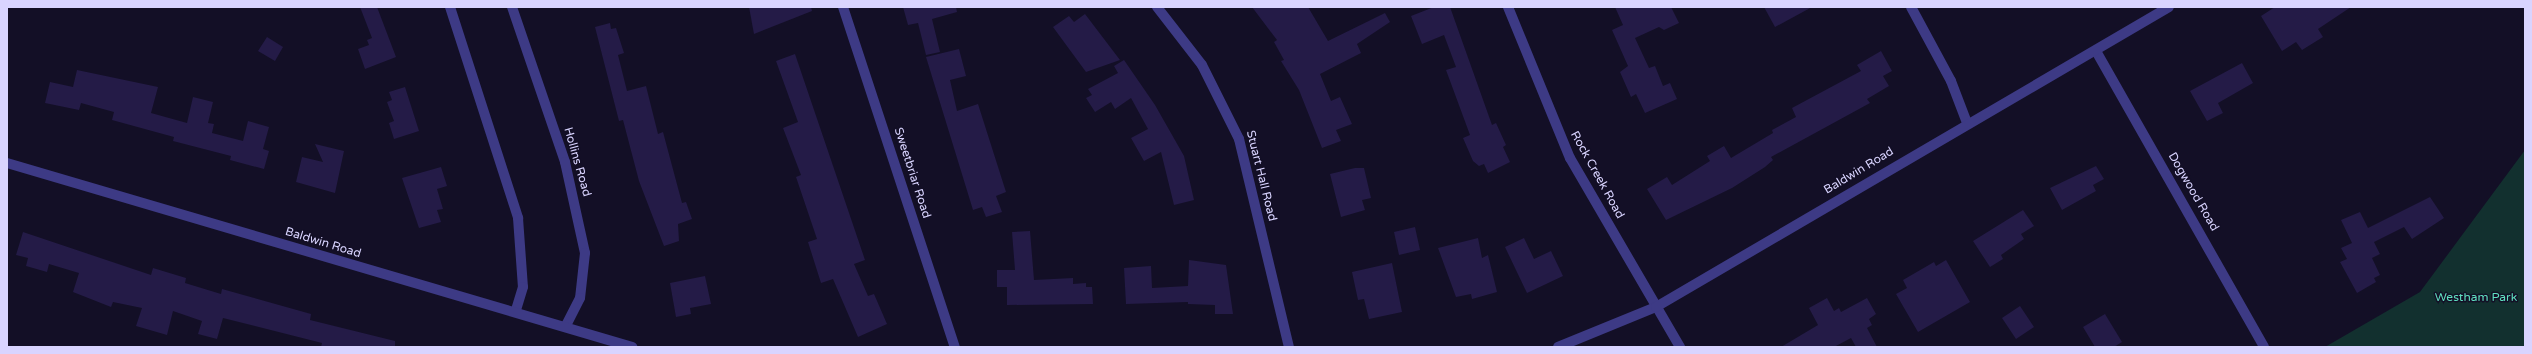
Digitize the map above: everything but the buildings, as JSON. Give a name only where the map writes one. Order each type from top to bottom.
[{"type":"street","points":[[450,7],[518,218],[523,287],[516,310]]},
{"type":"street","name":"Hollins Road","points":[[512,7],[565,162],[585,253],[580,298],[566,326]]},
{"type":"street","name":"Sweetbriar Road","points":[[843,7],[955,347]]},
{"type":"street","name":"Stuart Hall Road","points":[[1157,7],[1202,65],[1240,139],[1289,347]]},
{"type":"street","name":"Rock Creek Road","points":[[1508,7],[1570,158],[1680,347]]},
{"type":"street","points":[[1911,7],[1951,81],[1967,123]]},
{"type":"street","name":"Baldwin Road","points":[[1558,347],[1656,306],[1967,123],[2096,52],[2169,7]]},
{"type":"street","name":"Dogwood Road","points":[[2096,52],[2264,347]]},
{"type":"street","name":"Baldwin Road","points":[[7,163],[396,279],[516,310],[632,347]]},
{"type":"green space","name":"Westham Park","points":[[2525,150],[2525,347],[2325,347],[2420,292]]}]
